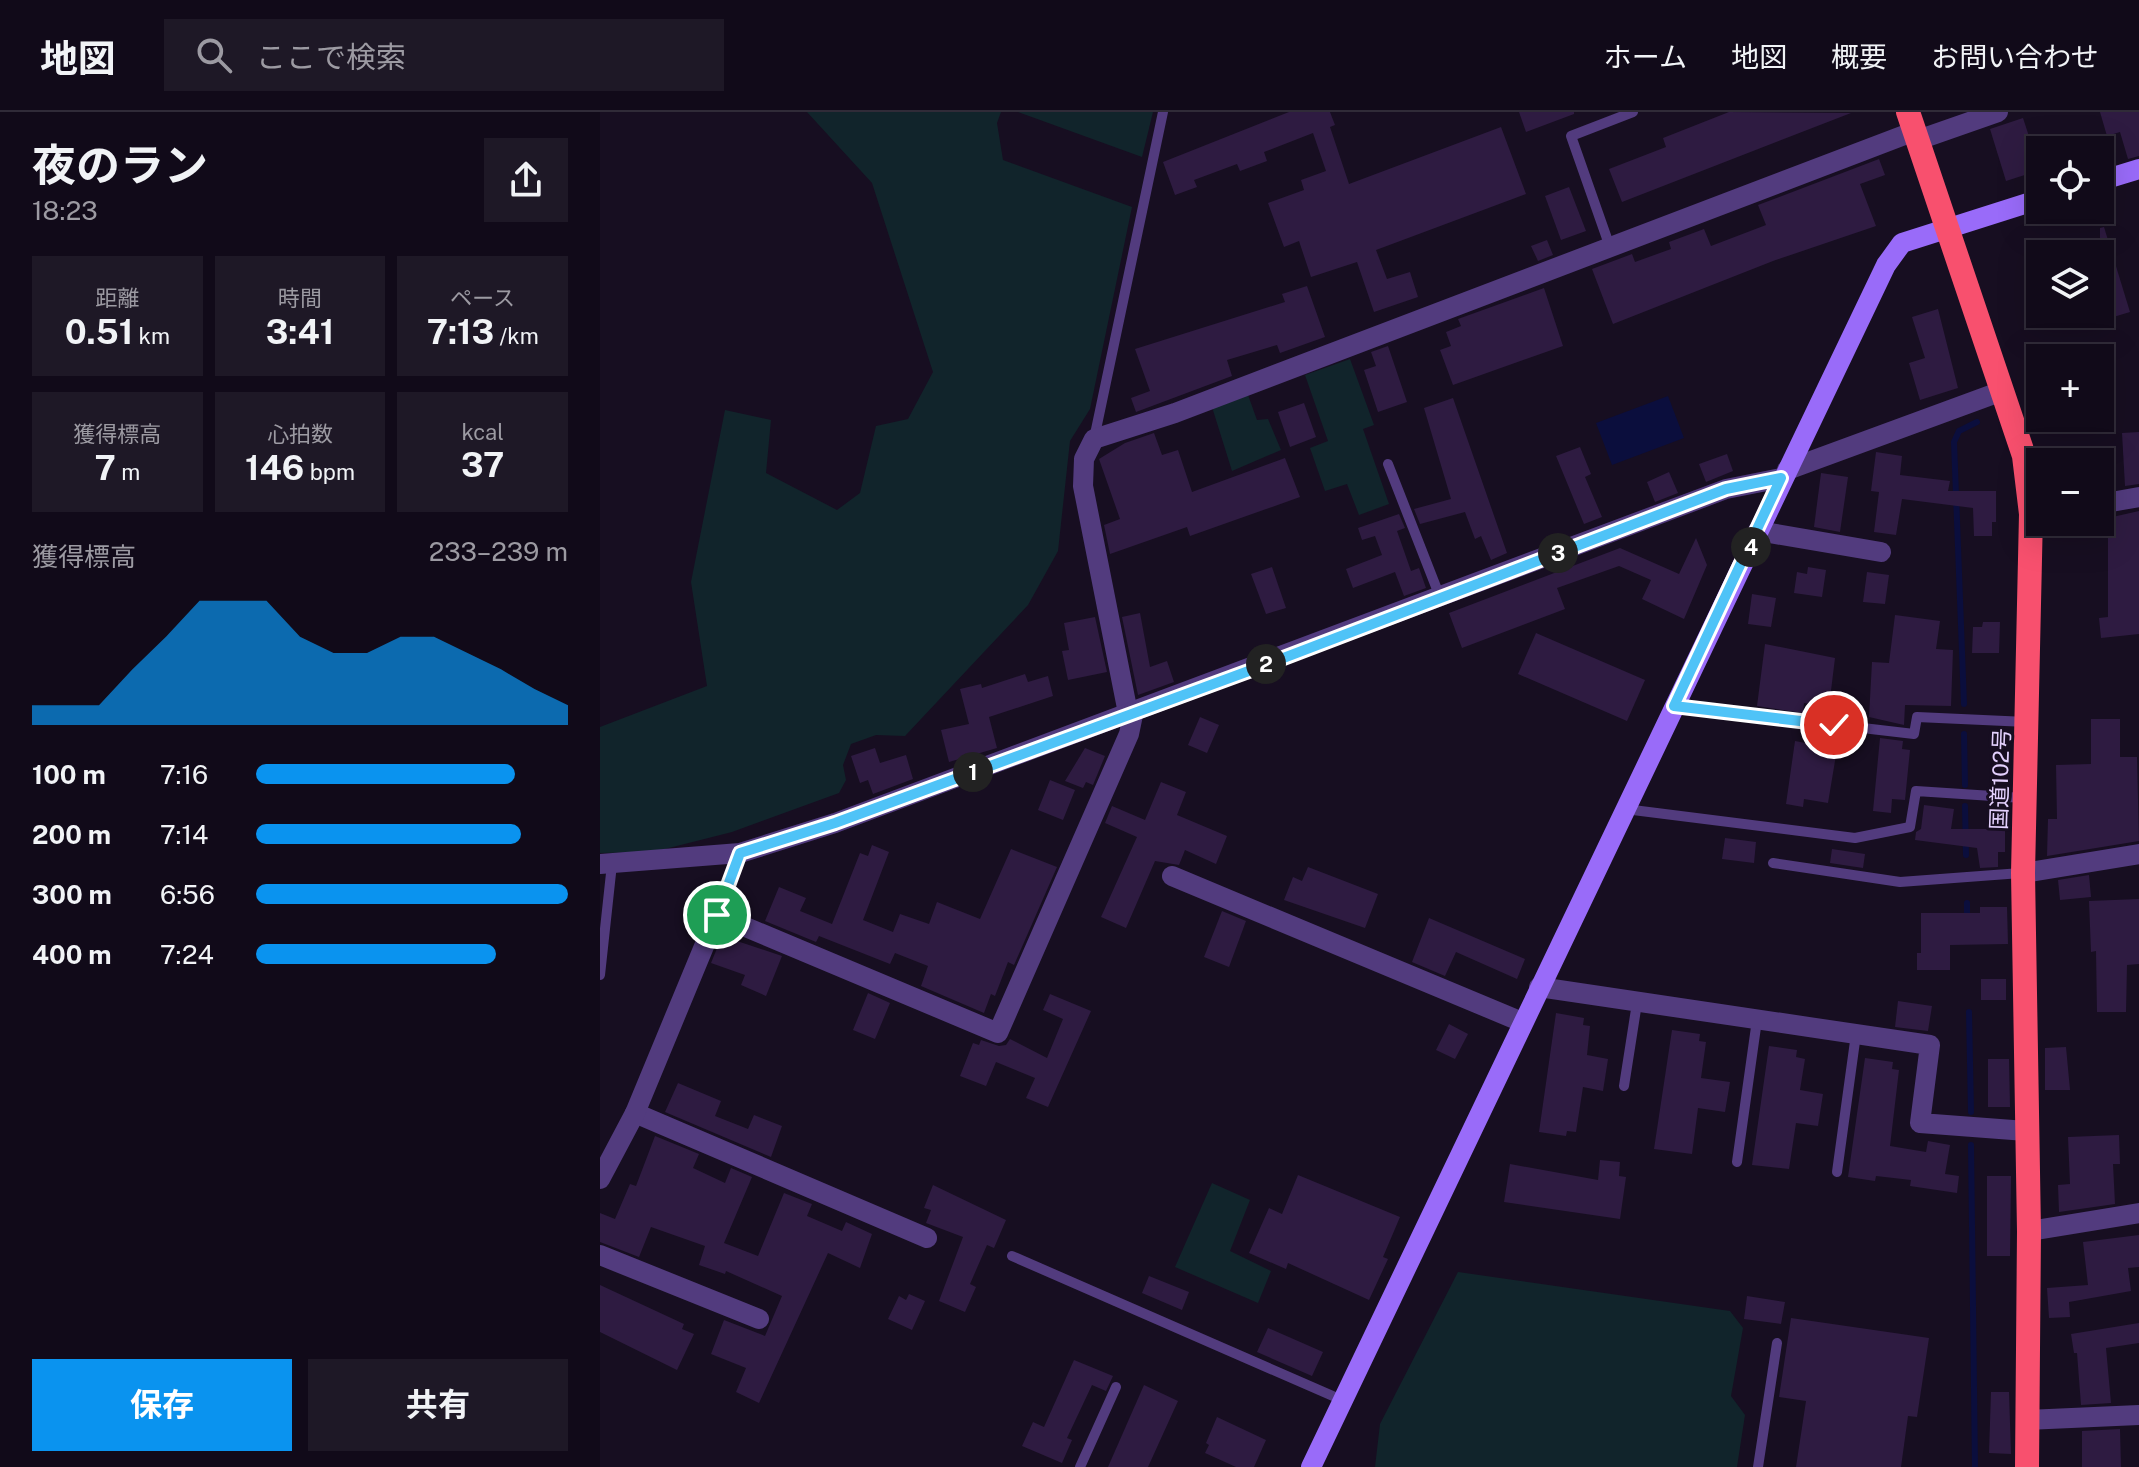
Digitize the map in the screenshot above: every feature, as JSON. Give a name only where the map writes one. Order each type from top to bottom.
[{"type":"highway","name":"国道102号","points":[[1914,128],[2026,466]]},
{"type":"highway","name":"国道102号","points":[[2027,1467],[2029,1231],[2023,873],[2035,536]]},
{"type":"street","points":[[600,1179],[635,1113],[717,915],[998,1033],[1129,734],[1131,712],[1083,486],[1084,459],[1094,439],[1175,413],[1914,128],[1998,112]]},
{"type":"street","points":[[2114,177],[2139,169]]},
{"type":"street","points":[[1311,1467],[1886,265],[1902,243],[2026,203]]},
{"type":"street","points":[[606,864],[740,853],[835,823],[1726,489],[1784,474],[2002,391]]},
{"type":"street","points":[[2114,501],[2139,497]]},
{"type":"street","points":[[1758,531],[1881,552]]},
{"type":"street","points":[[2023,873],[2139,854]]},
{"type":"street","points":[[1172,876],[1522,1022]]},
{"type":"street","points":[[1539,987],[1930,1045],[1920,1123],[2026,1131]]},
{"type":"street","points":[[635,1113],[927,1238]]},
{"type":"street","points":[[2029,1231],[2139,1213]]},
{"type":"street","points":[[600,1255],[759,1319]]},
{"type":"street","points":[[2028,1420],[2139,1415]]},
{"type":"lane","points":[[1094,439],[1163,112]]},
{"type":"lane","points":[[1610,247],[1571,136],[1633,112]]},
{"type":"lane","points":[[1388,464],[1440,597]]},
{"type":"lane","points":[[1674,706],[1914,734],[1917,717],[2027,722]]},
{"type":"lane","points":[[1625,809],[1855,838],[1910,827],[1916,791],[2025,798]]},
{"type":"lane","points":[[717,915],[740,853]]},
{"type":"lane","points":[[1773,863],[1900,882],[2023,873]]},
{"type":"lane","points":[[600,975],[606,864]]},
{"type":"lane","points":[[1624,1086],[1637,1003]]},
{"type":"lane","points":[[1737,1162],[1757,1020]]},
{"type":"lane","points":[[1837,1172],[1856,1034]]},
{"type":"lane","points":[[1012,1256],[1342,1400]]},
{"type":"lane","points":[[1758,1467],[1777,1343]]},
{"type":"lane","points":[[1080,1467],[1116,1387]]},
{"type":"shaded area","points":[[807,112],[1001,112],[997,123],[1003,160],[1132,207],[1090,409],[1070,441],[1058,551],[1028,605],[905,736],[876,735],[851,744],[843,765],[846,780],[839,793],[732,832],[653,852],[600,853],[600,727],[707,686],[691,582],[725,410],[771,420],[766,473],[837,510],[860,493],[876,426],[908,419],[933,372],[872,183]]},
{"type":"shaded area","points":[[1018,112],[1153,112],[1142,157]]},
{"type":"shaded area","points":[[1350,359],[1374,425],[1363,429],[1389,504],[1359,515],[1347,484],[1325,491],[1310,448],[1328,441],[1305,375]]},
{"type":"shaded area","points":[[1248,395],[1257,420],[1268,419],[1281,450],[1232,471],[1212,407]]},
{"type":"shaded area","points":[[1668,396],[1684,438],[1612,465],[1596,423]]},
{"type":"shaded area","points":[[1212,1183],[1250,1200],[1230,1251],[1271,1271],[1258,1303],[1175,1267]]},
{"type":"shaded area","points":[[1458,1272],[1730,1311],[1743,1328],[1731,1396],[1745,1415],[1737,1467],[1375,1467],[1380,1424]]},
{"type":"building","points":[[1289,112],[1330,112],[1335,125],[1330,127],[1349,184],[1501,127],[1526,194],[1376,250],[1387,279],[1410,272],[1418,297],[1374,312],[1357,262],[1311,277],[1299,241],[1284,247],[1268,203],[1304,190],[1301,180],[1326,171],[1313,133],[1264,152],[1267,161],[1240,171],[1237,164],[1194,180],[1197,187],[1175,195],[1163,162]]},
{"type":"building","points":[[1519,112],[1574,112],[1574,114],[1526,132]]},
{"type":"building","points":[[1729,112],[1851,113],[1622,202],[1609,169],[1666,147],[1663,138]]},
{"type":"building","points":[[2100,112],[2139,112],[2139,156],[2128,159],[2120,132],[2107,136]]},
{"type":"building","points":[[2023,118],[2029,136],[2026,136],[2026,175],[2006,181],[1990,129]]},
{"type":"building","points":[[1879,159],[1885,175],[1860,184],[1876,226],[1773,261],[1613,324],[1592,269],[1632,254],[1635,262],[1671,249],[1669,242],[1704,229],[1711,246],[1766,225],[1758,205]]},
{"type":"building","points":[[1569,187],[1586,231],[1561,240],[1545,196]]},
{"type":"building","points":[[2104,227],[2108,240],[2100,240],[2100,228]]},
{"type":"building","points":[[1547,240],[1553,255],[1538,261],[1531,246]]},
{"type":"building","points":[[2114,260],[2130,312],[2114,317]]},
{"type":"building","points":[[1307,286],[1325,337],[1280,353],[1277,345],[1227,360],[1232,376],[1136,412],[1131,398],[1150,391],[1135,349],[1285,302],[1282,294]]},
{"type":"building","points":[[1544,288],[1563,346],[1453,385],[1440,350],[1451,346],[1446,332],[1461,326],[1458,319]]},
{"type":"building","points":[[1938,309],[1958,388],[1920,400],[1909,363],[1925,358],[1912,317]]},
{"type":"building","points":[[1388,346],[1407,402],[1378,412],[1364,370],[1376,366],[1371,352]]},
{"type":"building","points":[[1453,398],[1507,553],[1491,560],[1481,536],[1475,539],[1465,512],[1420,524],[1414,509],[1451,499],[1424,408]]},
{"type":"building","points":[[1304,403],[1316,437],[1290,447],[1278,412]]},
{"type":"building","points":[[2139,432],[2139,484],[2125,486],[2122,433]]},
{"type":"building","points":[[1154,433],[1162,455],[1178,450],[1192,492],[1285,458],[1300,497],[1190,536],[1187,527],[1110,554],[1104,525],[1120,519],[1099,459],[1125,443]]},
{"type":"building","points":[[1580,447],[1591,474],[1585,477],[1602,517],[1584,524],[1556,456]]},
{"type":"building","points":[[1876,452],[1902,456],[1900,475],[1950,481],[1948,491],[1996,491],[1996,522],[1992,522],[1992,536],[1974,536],[1973,508],[1902,499],[1896,535],[1874,532],[1879,492],[1871,491]]},
{"type":"building","points":[[1727,454],[1733,471],[1706,482],[1699,464]]},
{"type":"building","points":[[1669,472],[1678,493],[1655,502],[1647,482]]},
{"type":"building","points":[[1821,473],[1848,477],[1840,532],[1814,527]]},
{"type":"building","points":[[2139,511],[2139,634],[2101,638],[2099,618],[2108,617],[2108,536],[2114,536],[2114,517]]},
{"type":"building","points":[[1399,514],[1405,528],[1397,531],[1411,571],[1419,568],[1426,588],[1404,596],[1395,572],[1353,588],[1346,569],[1382,555],[1375,536],[1362,540],[1358,528]]},
{"type":"building","points":[[1696,538],[1707,565],[1684,619],[1642,599],[1651,580],[1619,566],[1557,588],[1565,609],[1462,648],[1449,613],[1620,548],[1679,574]]},
{"type":"building","points":[[1272,567],[1286,608],[1266,614],[1251,574]]},
{"type":"building","points":[[1808,567],[1826,570],[1822,597],[1794,593],[1797,572],[1807,574]]},
{"type":"building","points":[[1867,572],[1889,575],[1885,604],[1863,602]]},
{"type":"building","points":[[1752,594],[1776,598],[1771,627],[1748,624]]},
{"type":"building","points":[[1140,613],[1150,667],[1167,661],[1174,682],[1138,695],[1122,617]]},
{"type":"building","points":[[1895,615],[1940,621],[1936,649],[1953,650],[1951,706],[1905,705],[1904,725],[1869,717],[1872,662],[1889,663]]},
{"type":"building","points":[[1095,617],[1107,672],[1068,680],[1062,651],[1069,650],[1064,623]]},
{"type":"building","points":[[1983,622],[2000,622],[1999,653],[1972,653],[1973,627],[1982,627]]},
{"type":"building","points":[[1536,633],[1645,680],[1627,721],[1518,674]]},
{"type":"building","points":[[1765,644],[1835,658],[1829,707],[1804,703],[1803,713],[1757,706]]},
{"type":"building","points":[[1025,674],[1028,682],[1048,676],[1053,696],[989,717],[997,748],[949,762],[941,730],[969,724],[960,689],[981,684],[982,688]]},
{"type":"building","points":[[1200,717],[1219,725],[1207,753],[1188,745]]},
{"type":"building","points":[[2091,719],[2120,719],[2120,757],[2137,757],[2139,841],[2047,856],[2048,819],[2057,819],[2056,765],[2091,764]]},
{"type":"building","points":[[1880,738],[1903,741],[1902,749],[1910,750],[1905,800],[1892,799],[1891,813],[1873,811]]},
{"type":"building","points":[[1795,741],[1837,749],[1828,803],[1804,799],[1803,807],[1786,804]]},
{"type":"building","points":[[875,748],[880,763],[906,755],[913,779],[873,794],[868,780],[860,783],[851,756]]},
{"type":"building","points":[[1085,748],[1105,756],[1093,785],[1086,782],[1083,788],[1065,781]]},
{"type":"building","points":[[1050,780],[1075,790],[1063,820],[1038,810]]},
{"type":"building","points":[[1161,782],[1186,792],[1177,815],[1227,836],[1216,864],[1185,850],[1179,865],[1155,861],[1126,928],[1101,917],[1137,837],[1105,823],[1112,806],[1145,820]]},
{"type":"building","points":[[1924,805],[1954,809],[1951,829],[2005,829],[2005,852],[1998,852],[1998,867],[1980,868],[1977,848],[1915,840],[1916,832],[1921,829]]},
{"type":"building","points":[[1725,838],[1756,842],[1754,863],[1722,859]]},
{"type":"building","points":[[872,845],[889,852],[863,920],[893,932],[900,914],[929,924],[937,902],[980,919],[1011,849],[1057,867],[1014,965],[1008,962],[995,996],[991,994],[984,1013],[921,986],[928,966],[895,953],[890,964],[819,936],[816,942],[765,921],[779,887],[806,898],[800,911],[832,924],[860,853],[868,856]]},
{"type":"building","points":[[1832,849],[1865,854],[1863,868],[1830,863]]},
{"type":"building","points":[[1308,867],[1378,894],[1365,928],[1284,900],[1293,877],[1302,881]]},
{"type":"building","points":[[2089,875],[2091,897],[2060,900],[2058,880]]},
{"type":"building","points":[[2139,899],[2139,964],[2127,965],[2126,1012],[2097,1012],[2096,951],[2091,952],[2089,901]]},
{"type":"building","points":[[1980,907],[2007,907],[2008,944],[1950,945],[1950,970],[1917,970],[1917,953],[1921,953],[1921,913],[1980,913]]},
{"type":"building","points":[[1222,911],[1246,921],[1229,967],[1204,957]]},
{"type":"building","points":[[1429,918],[1525,959],[1517,979],[1456,952],[1445,976],[1412,962]]},
{"type":"building","points":[[722,936],[782,956],[766,996],[741,985],[745,975],[711,963]]},
{"type":"building","points":[[1981,979],[2006,979],[2006,1000],[1981,1000]]},
{"type":"building","points":[[868,993],[890,1003],[875,1039],[853,1030]]},
{"type":"building","points":[[1050,994],[1091,1011],[1048,1107],[1026,1098],[1035,1078],[996,1062],[986,1086],[960,1076],[973,1043],[979,1045],[981,1040],[999,1046],[1006,1045],[1010,1039],[1047,1058],[1063,1019],[1043,1010]]},
{"type":"building","points":[[1898,1001],[1932,1006],[1928,1031],[1895,1027]]},
{"type":"building","points":[[1556,1013],[1584,1018],[1583,1025],[1590,1026],[1587,1055],[1608,1059],[1603,1091],[1583,1087],[1576,1132],[1567,1131],[1566,1136],[1539,1132]]},
{"type":"building","points":[[1449,1024],[1468,1034],[1455,1059],[1436,1050]]},
{"type":"building","points":[[1672,1030],[1700,1034],[1699,1041],[1706,1042],[1701,1078],[1730,1082],[1725,1112],[1698,1108],[1692,1154],[1654,1149]]},
{"type":"building","points":[[1769,1046],[1797,1050],[1796,1057],[1805,1059],[1800,1090],[1823,1094],[1818,1126],[1796,1123],[1789,1169],[1752,1165]]},
{"type":"building","points":[[2066,1047],[2070,1090],[2045,1090],[2045,1048]]},
{"type":"building","points":[[1865,1058],[1893,1062],[1892,1069],[1899,1070],[1890,1146],[1926,1152],[1928,1141],[1950,1145],[1945,1174],[1959,1176],[1957,1193],[1910,1186],[1911,1180],[1876,1176],[1875,1181],[1848,1177]]},
{"type":"building","points":[[1988,1059],[2009,1059],[2010,1107],[1988,1107]]},
{"type":"building","points":[[678,1083],[721,1101],[715,1116],[748,1129],[754,1115],[782,1126],[771,1157],[665,1112]]},
{"type":"building","points":[[2119,1135],[2120,1164],[2113,1164],[2115,1204],[2059,1212],[2058,1185],[2070,1184],[2068,1137]]},
{"type":"building","points":[[655,1136],[699,1154],[693,1168],[725,1183],[731,1168],[752,1177],[724,1243],[758,1256],[784,1193],[812,1204],[807,1216],[842,1231],[846,1222],[872,1234],[860,1268],[828,1253],[759,1403],[736,1392],[746,1368],[711,1354],[724,1320],[765,1336],[782,1296],[726,1271],[725,1274],[699,1265],[705,1246],[651,1227],[639,1257],[600,1242],[600,1213],[615,1219],[630,1184],[636,1186]]},
{"type":"building","points":[[1600,1160],[1620,1162],[1619,1176],[1626,1177],[1620,1219],[1504,1202],[1510,1164],[1598,1180]]},
{"type":"building","points":[[1298,1175],[1400,1217],[1383,1257],[1388,1259],[1369,1300],[1288,1263],[1286,1269],[1249,1253],[1269,1208],[1282,1214]]},
{"type":"building","points":[[1987,1176],[2011,1176],[2010,1256],[1987,1256]]},
{"type":"building","points":[[933,1185],[1006,1220],[994,1248],[987,1245],[970,1284],[976,1287],[965,1312],[939,1301],[963,1237],[926,1223],[931,1210],[924,1208]]},
{"type":"building","points":[[2139,1235],[2139,1267],[2128,1268],[2131,1291],[2069,1302],[2070,1317],[2049,1318],[2047,1288],[2088,1285],[2083,1242]]},
{"type":"building","points":[[1149,1276],[1189,1292],[1182,1310],[1142,1293]]},
{"type":"building","points":[[600,1285],[684,1324],[682,1329],[694,1334],[677,1370],[600,1332]]},
{"type":"building","points":[[909,1294],[925,1301],[912,1330],[888,1319],[899,1296],[906,1300]]},
{"type":"building","points":[[1747,1296],[1785,1302],[1781,1324],[1744,1319]]},
{"type":"building","points":[[1791,1318],[1929,1338],[1917,1417],[1908,1416],[1901,1467],[1796,1467],[1806,1401],[1779,1397]]},
{"type":"building","points":[[2139,1323],[2139,1343],[2106,1348],[2111,1403],[2081,1405],[2077,1353],[2074,1353],[2071,1334]]},
{"type":"building","points":[[1268,1328],[1323,1352],[1312,1376],[1257,1352]]},
{"type":"building","points":[[1074,1360],[1113,1376],[1106,1391],[1092,1385],[1067,1438],[1072,1440],[1062,1463],[1022,1446],[1033,1422],[1044,1427]]},
{"type":"building","points":[[1144,1385],[1178,1401],[1148,1467],[1108,1467]]},
{"type":"building","points":[[1991,1392],[2009,1392],[2011,1454],[1989,1453]]},
{"type":"building","points":[[1217,1417],[1266,1440],[1254,1467],[1236,1467],[1205,1453]]},
{"type":"building","points":[[2120,1429],[2121,1467],[2082,1467],[2082,1431]]},
{"type":"waterway","points":[[1964,704],[1954,442],[1959,431],[1977,422]]},
{"type":"waterway","points":[[1964,734],[1965,785]]},
{"type":"waterway","points":[[1965,806],[1966,855]]},
{"type":"waterway","points":[[1967,903],[1967,920]]},
{"type":"waterway","points":[[1969,1012],[1971,1112]]},
{"type":"waterway","points":[[1971,1145],[1975,1467]]},
{"type":"route","points":[[717,915],[740,853],[835,823],[1265,665],[1726,489],[1781,478],[1674,706],[1834,725]]}]
